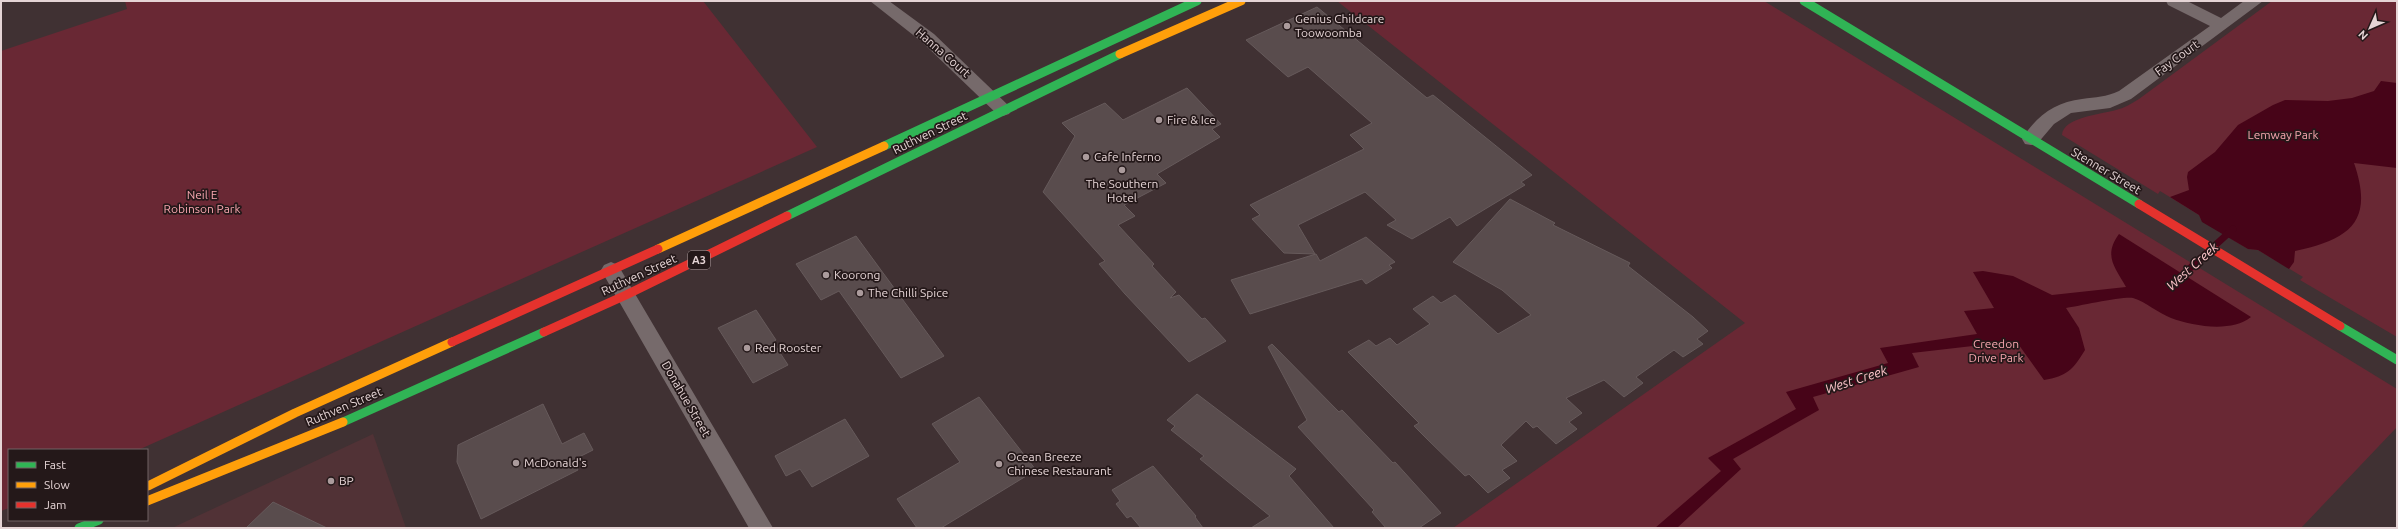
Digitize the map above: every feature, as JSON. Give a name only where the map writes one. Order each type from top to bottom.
[{"type":"main road","name":"Ruthven Street","points":[[148,486],[295,413],[991,97],[1197,1]]},
{"type":"main road","name":"Ruthven Street","points":[[148,501],[356,416],[626,295],[1003,110],[1125,52],[1242,1]]},
{"type":"main road","name":"Stenner Street","points":[[1804,1],[2397,360]]},
{"type":"main road","points":[[68,525],[77,521]]},
{"type":"main road","points":[[79,528],[96,521]]},
{"type":"street","name":"Hanna Court","points":[[878,1],[928,38],[1003,110]]},
{"type":"street","points":[[2174,1],[2222,25]]},
{"type":"street","name":"Fay Court","points":[[2030,139],[2046,134],[2078,112],[2093,106],[2110,102],[2125,95],[2255,1]]},
{"type":"street","name":"Donahue Street","points":[[611,270],[761,528]]},
{"type":"shaded area","name":"BP","points":[[373,434],[406,528],[172,528]]},
{"type":"green space","name":"Neil E Robinson Park","points":[[125,1],[703,1],[817,147],[140,449],[8,449],[8,508],[1,511],[1,51],[127,9]]},
{"type":"green space","name":"Creedon Drive Park","points":[[1337,1],[1764,1],[2397,389],[2397,427],[2301,528],[1453,528],[1745,323]]},
{"type":"green space","name":"Lemway Park","points":[[2272,1],[2397,1],[2397,337],[2300,280],[2303,277],[2258,250],[2248,249],[2202,221],[2199,215],[2160,191],[2158,194],[2062,135],[2064,129],[2076,120],[2128,106],[2139,99]]},
{"type":"water","points":[[2381,81],[2397,83],[2397,168],[2354,163],[2360,183],[2361,200],[2359,213],[2353,224],[2344,233],[2331,240],[2295,251],[2294,262],[2289,269],[2258,250],[2248,249],[2202,222],[2199,215],[2170,197],[2189,190],[2187,177],[2188,172],[2215,152],[2238,125],[2273,105],[2285,100],[2328,101],[2352,98],[2374,91]]},
{"type":"water","points":[[2119,234],[2251,317],[2243,322],[2233,325],[2201,325],[2171,318],[2133,298],[2111,300],[2066,308],[2079,328],[2085,350],[2077,363],[2069,371],[2044,380],[2016,341],[1912,353],[1919,367],[1813,397],[1819,410],[1733,459],[1741,469],[1677,528],[1655,528],[1721,471],[1708,458],[1796,409],[1786,392],[1888,363],[1880,348],[1977,334],[1964,311],[1994,308],[1973,272],[1983,271],[2013,276],[2052,295],[2126,287],[2112,261],[2111,255],[2114,242]]},
{"type":"building","points":[[1317,7],[1427,98],[1433,95],[1532,175],[1521,182],[1525,185],[1457,226],[1450,217],[1412,239],[1387,225],[1396,220],[1365,192],[1298,225],[1315,254],[1284,253],[1252,219],[1260,215],[1250,205],[1364,149],[1350,135],[1372,123],[1308,67],[1288,77],[1246,40]]},
{"type":"building","points":[[1187,88],[1221,124],[1212,129],[1220,137],[1157,174],[1166,183],[1124,205],[1135,216],[1118,225],[1154,264],[1152,266],[1176,292],[1170,298],[1179,295],[1202,319],[1205,318],[1226,341],[1189,362],[1099,264],[1105,261],[1043,192],[1075,136],[1062,123],[1105,103],[1123,120]]},
{"type":"building","points":[[1510,199],[1555,223],[1553,225],[1630,263],[1628,266],[1693,317],[1708,331],[1697,339],[1703,344],[1683,357],[1674,350],[1636,377],[1643,383],[1624,397],[1604,380],[1566,398],[1582,413],[1569,422],[1577,429],[1556,444],[1537,426],[1533,428],[1526,421],[1501,445],[1517,461],[1502,470],[1510,478],[1488,493],[1469,474],[1465,476],[1414,426],[1419,423],[1348,352],[1369,340],[1376,346],[1390,338],[1397,345],[1430,324],[1413,309],[1433,296],[1441,303],[1455,295],[1498,334],[1531,315],[1502,290],[1453,262]]},
{"type":"building","points":[[856,236],[944,356],[901,378],[839,291],[821,300],[796,264]]},
{"type":"building","points":[[1366,237],[1395,262],[1389,265],[1392,268],[1366,284],[1362,279],[1250,314],[1231,280],[1316,254],[1320,261]]},
{"type":"building","points":[[756,310],[776,340],[773,342],[788,365],[753,383],[718,328]]},
{"type":"building","points":[[1272,344],[1339,412],[1342,410],[1393,463],[1395,462],[1441,513],[1419,528],[1386,528],[1372,512],[1374,510],[1298,427],[1307,420],[1268,347]]},
{"type":"building","points":[[1197,394],[1296,469],[1289,476],[1334,528],[1251,528],[1270,516],[1200,459],[1204,456],[1171,430],[1175,426],[1167,420]]},
{"type":"building","points":[[979,397],[1036,470],[941,528],[917,528],[897,499],[960,462],[932,424]]},
{"type":"building","points":[[543,404],[562,444],[584,433],[593,450],[573,460],[578,470],[481,519],[457,462],[458,445]]},
{"type":"building","points":[[845,419],[869,456],[812,487],[800,469],[786,476],[775,456]]},
{"type":"building","points":[[1153,466],[1196,516],[1195,517],[1203,528],[1141,528],[1131,516],[1127,518],[1116,504],[1120,501],[1112,490]]},
{"type":"building","points":[[273,502],[327,528],[246,528]]},
{"type":"waterway","name":"West Creek","points":[[2177,280],[2233,229]]},
{"type":"traffic: fast","points":[[884,146],[1197,1]]},
{"type":"traffic: fast","points":[[1804,1],[2139,204]]},
{"type":"traffic: fast","points":[[787,216],[1120,54]]},
{"type":"traffic: fast","points":[[2340,326],[2397,360]]},
{"type":"traffic: fast","points":[[343,422],[544,332]]},
{"type":"traffic: fast","points":[[79,528],[96,521]]},
{"type":"traffic: slow","points":[[1120,54],[1241,1]]},
{"type":"traffic: slow","points":[[658,249],[884,146]]},
{"type":"traffic: slow","points":[[148,486],[295,413],[452,342]]},
{"type":"traffic: slow","points":[[148,501],[343,422]]},
{"type":"traffic: jam","points":[[2139,204],[2340,326]]},
{"type":"traffic: jam","points":[[544,332],[626,295],[787,216]]},
{"type":"traffic: jam","points":[[452,342],[658,249]]},
{"type":"place","name":"Genius Childcare Toowoomba","points":[[1287,26]]},
{"type":"place","name":"Fire & Ice","points":[[1159,120]]},
{"type":"place","name":"Cafe Inferno","points":[[1086,157]]},
{"type":"place","name":"The Southern Hotel","points":[[1122,170]]},
{"type":"place","name":"Koorong","points":[[826,275]]},
{"type":"place","name":"The Chilli Spice","points":[[860,293]]},
{"type":"place","name":"Red Rooster","points":[[747,348]]},
{"type":"place","name":"McDonald's","points":[[516,463]]},
{"type":"place","name":"Ocean Breeze Chinese Restaurant","points":[[999,464]]},
{"type":"place","name":"BP","points":[[331,481]]}]
